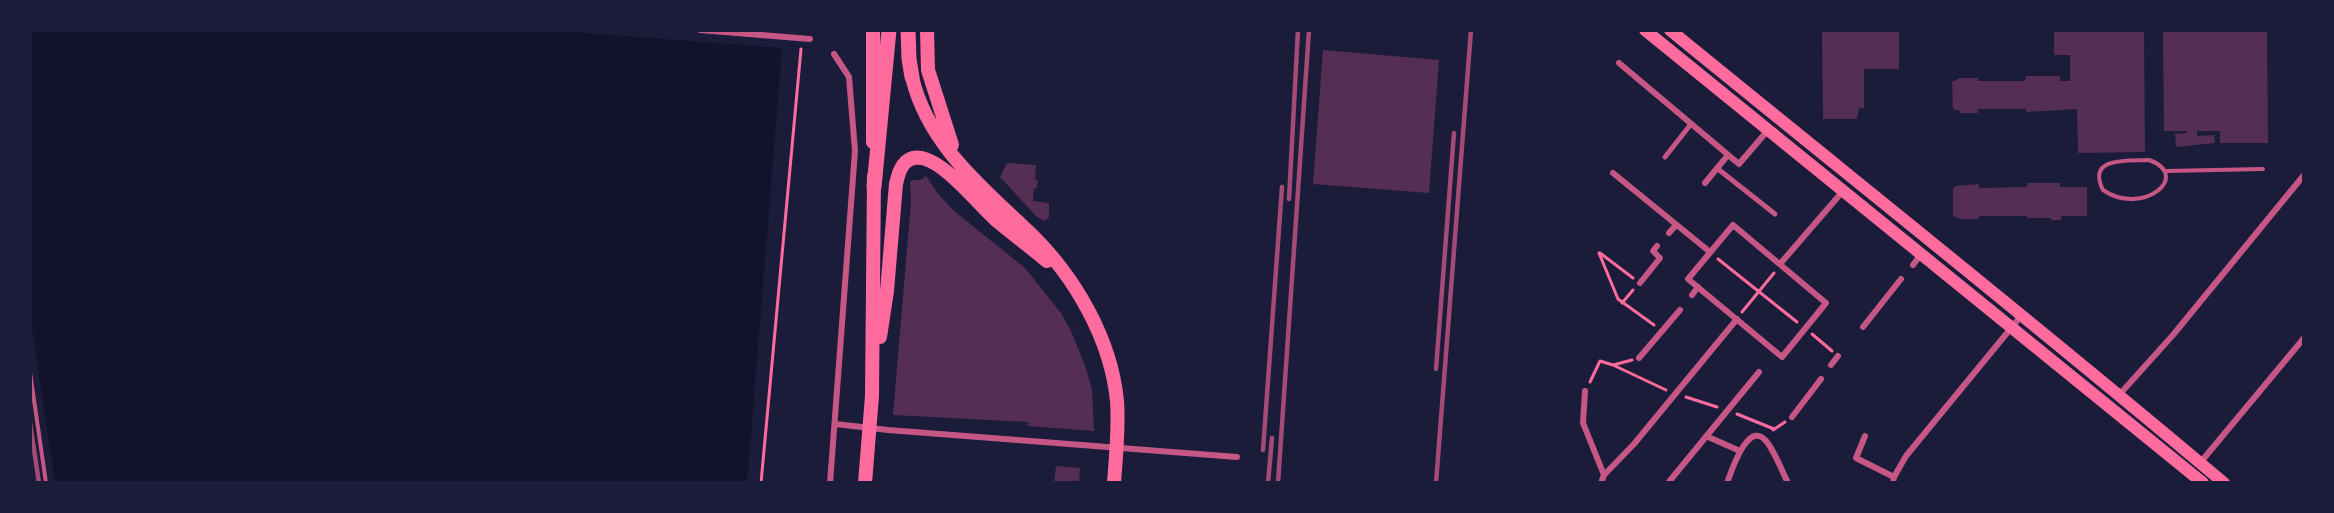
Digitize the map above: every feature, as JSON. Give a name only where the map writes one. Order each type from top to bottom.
[{"type":"highway","points":[[874,187],[889,30]]},
{"type":"highway","points":[[908,30],[912,77]]},
{"type":"main road","points":[[865,483],[872,389],[873,30]]},
{"type":"main road","points":[[927,30],[928,70],[941,116],[958,161]]},
{"type":"main road","points":[[1644,30],[2202,482]]},
{"type":"main road","points":[[1670,30],[2224,483]]},
{"type":"main road","points":[[912,77],[924,115],[958,161],[992,199],[1050,254],[1072,283],[1096,325],[1107,353],[1117,400],[1114,483]]},
{"type":"main road","points":[[872,389],[887,291],[896,184],[899,168],[909,160],[920,158],[937,164],[996,220],[1072,283]]},
{"type":"street","points":[[700,30],[810,39]]},
{"type":"street","points":[[830,483],[855,151],[849,76],[834,54]]},
{"type":"street","points":[[1619,63],[1739,164],[1768,129]]},
{"type":"street","points":[[1665,157],[1691,124]]},
{"type":"street","points":[[1705,183],[1728,156]]},
{"type":"street","points":[[1718,169],[1775,213]]},
{"type":"street","points":[[1613,173],[1710,252]]},
{"type":"street","points":[[2118,396],[2173,335],[2303,177]]},
{"type":"street","points":[[1780,264],[1843,191]]},
{"type":"street","points":[[1669,233],[1676,225]]},
{"type":"street","points":[[1733,225],[1780,264],[1826,303],[1782,357],[1688,279],[1733,225]]},
{"type":"street","points":[[1640,283],[1660,258],[1653,252],[1657,246]]},
{"type":"street","points":[[1913,265],[1921,254]]},
{"type":"street","points":[[1863,327],[1901,279]]},
{"type":"street","points":[[1692,295],[1698,287]]},
{"type":"street","points":[[1639,358],[1680,310]]},
{"type":"street","points":[[1865,436],[1856,458],[1893,480],[1906,456],[2021,316]]},
{"type":"street","points":[[1601,483],[1604,475],[1634,444],[1737,319]]},
{"type":"street","points":[[2200,463],[2304,338]]},
{"type":"street","points":[[1770,358],[1776,352]]},
{"type":"street","points":[[1831,365],[1838,356]]},
{"type":"street","points":[[1668,483],[1759,372]]},
{"type":"street","points":[[1792,417],[1821,379]]},
{"type":"street","points":[[1585,392],[1583,423],[1604,475]]},
{"type":"street","points":[[835,424],[1237,457]]},
{"type":"street","points":[[1727,483],[1745,441],[1756,435],[1769,443],[1788,483]]},
{"type":"street","points":[[1706,436],[1740,451]]},
{"type":"lane","points":[[2149,160],[2164,167],[2166,171],[2166,179],[2158,191],[2150,197],[2140,199],[2130,200],[2110,195],[2103,190],[2099,179],[2100,172],[2107,164],[2117,161],[2149,160]]},
{"type":"lane","points":[[2166,171],[2263,169]]},
{"type":"lane","points":[[30,372],[46,483]]},
{"type":"path","points":[[760,483],[802,38]]},
{"type":"path","points":[[1710,252],[1838,356]]},
{"type":"path","points":[[1622,303],[1640,283],[1599,253],[1618,299],[1622,303],[1663,332]]},
{"type":"path","points":[[1737,319],[1780,264]]},
{"type":"path","points":[[1613,365],[1639,358]]},
{"type":"path","points":[[1585,392],[1600,361],[1653,385]]},
{"type":"path","points":[[1689,398],[1727,410]]},
{"type":"path","points":[[1761,436],[1792,417]]},
{"type":"path","points":[[1748,418],[1774,429]]},
{"type":"shaded area","points":[[30,30],[544,30],[782,48],[747,483],[30,483]]},
{"type":"pier","points":[[30,314],[55,483],[30,483]]},
{"type":"building","points":[[1822,30],[1899,30],[1899,69],[1864,69],[1864,108],[1859,108],[1857,119],[1823,119]]},
{"type":"building","points":[[2054,30],[2144,30],[2145,152],[2078,153],[2077,109],[2026,112],[2026,109],[1978,109],[1978,113],[1960,113],[1953,109],[1952,82],[1960,78],[1978,78],[1978,81],[2025,81],[2026,76],[2060,76],[2060,81],[2070,81],[2070,55],[2054,55]]},
{"type":"building","points":[[2163,30],[2267,30],[2268,143],[2220,143],[2220,131],[2197,131],[2197,136],[2214,135],[2215,143],[2176,147],[2175,134],[2187,133],[2187,131],[2164,131]]},
{"type":"building","points":[[1323,50],[1439,60],[1429,193],[1313,184]]},
{"type":"building","points":[[1007,163],[1036,165],[1035,180],[1038,180],[1037,188],[1034,188],[1033,201],[1049,203],[1049,217],[1045,221],[1036,216],[1000,177]]},
{"type":"building","points":[[926,176],[954,211],[1025,268],[1061,313],[1086,368],[1092,390],[1094,431],[1028,426],[1028,422],[893,415],[911,202],[910,182],[921,180]]},
{"type":"building","points":[[2027,183],[2060,183],[2060,187],[2087,187],[2087,216],[2061,216],[2061,220],[2051,220],[2051,218],[2027,218],[2027,216],[1979,216],[1979,219],[1961,219],[1953,216],[1955,186],[1979,184],[1979,188],[2027,187]]},
{"type":"building","points":[[1056,466],[1080,468],[1079,483],[1054,483]]},
{"type":"railway","points":[[1289,199],[1298,30]]},
{"type":"railway","points":[[1278,483],[1309,30]]},
{"type":"railway","points":[[1436,483],[1471,30]]},
{"type":"railway","points":[[1436,369],[1454,133]]},
{"type":"railway","points":[[1263,450],[1282,187]]},
{"type":"railway","points":[[30,423],[39,483]]},
{"type":"railway","points":[[1268,483],[1272,438]]}]
